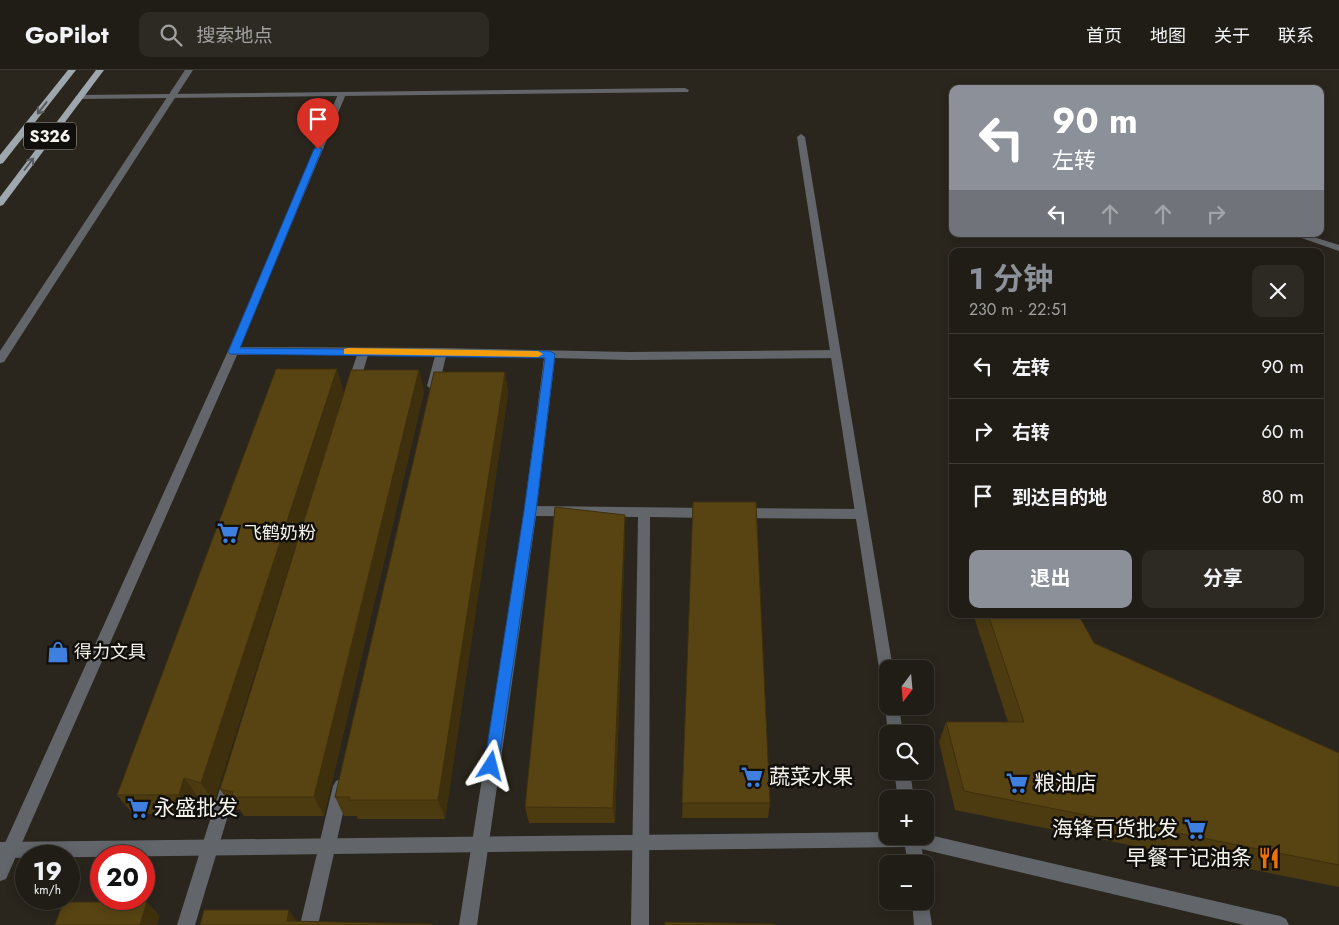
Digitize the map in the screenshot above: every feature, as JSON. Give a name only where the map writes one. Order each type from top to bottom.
[{"type":"main road","name":"S326","points":[[0,161],[72,70]]},
{"type":"main road","name":"S326","points":[[0,203],[100,70]]},
{"type":"street","points":[[0,359],[188,70]]},
{"type":"street","points":[[79,98],[684,90]]},
{"type":"street","points":[[0,873],[5,850],[233,352],[342,94]]},
{"type":"street","points":[[801,137],[885,660]]},
{"type":"street","points":[[1304,237],[1339,248]]},
{"type":"street","points":[[233,352],[441,352],[629,356],[836,354]]},
{"type":"street","points":[[348,399],[363,352]]},
{"type":"street","points":[[430,401],[441,352]]},
{"type":"street","points":[[468,925],[530,511],[550,354]]},
{"type":"street","points":[[530,511],[861,514]]},
{"type":"street","points":[[640,925],[644,512]]},
{"type":"street","points":[[309,925],[345,768]]},
{"type":"street","points":[[186,925],[234,772]]},
{"type":"street","points":[[5,850],[879,838]]},
{"type":"street","points":[[934,843],[1280,925]]},
{"type":"street","points":[[921,910],[923,925]]},
{"type":"building","points":[[276,369],[337,369],[201,783],[184,778],[179,795],[117,795]]},
{"type":"building","points":[[351,370],[419,370],[314,797],[231,797],[233,792],[220,789]]},
{"type":"building","points":[[434,372],[505,372],[438,800],[349,800],[350,797],[335,797]]},
{"type":"building","points":[[693,502],[756,502],[770,803],[682,803]]},
{"type":"building","points":[[555,507],[625,515],[613,808],[525,807]]},
{"type":"building","points":[[989,618],[1080,618],[1094,643],[1339,753],[1339,865],[964,791],[946,722],[1024,722]]},
{"type":"building","points":[[80,902],[90,902],[90,910],[145,910],[140,925],[55,925],[60,910],[80,910]]},
{"type":"building","points":[[204,910],[289,910],[287,921],[432,925],[200,925]]},
{"type":"building","points":[[665,922],[775,924],[775,925],[665,925]]},
{"type":"slow traffic","points":[[348,352],[538,354]]},
{"type":"place","name":"飞鹤奶粉","points":[[228,533]]},
{"type":"place","name":"得力文具","points":[[58,652]]},
{"type":"place","name":"蔬菜水果","points":[[752,777]]},
{"type":"place","name":"粮油店","points":[[1017,783]]},
{"type":"place","name":"永盛批发","points":[[138,808]]},
{"type":"place","name":"海锋百货批发","points":[[1195,829]]},
{"type":"place","name":"早餐干记油条","points":[[1269,858]]},
{"type":"route","points":[[318,149],[233,352],[550,354],[530,511],[491,766]]}]
